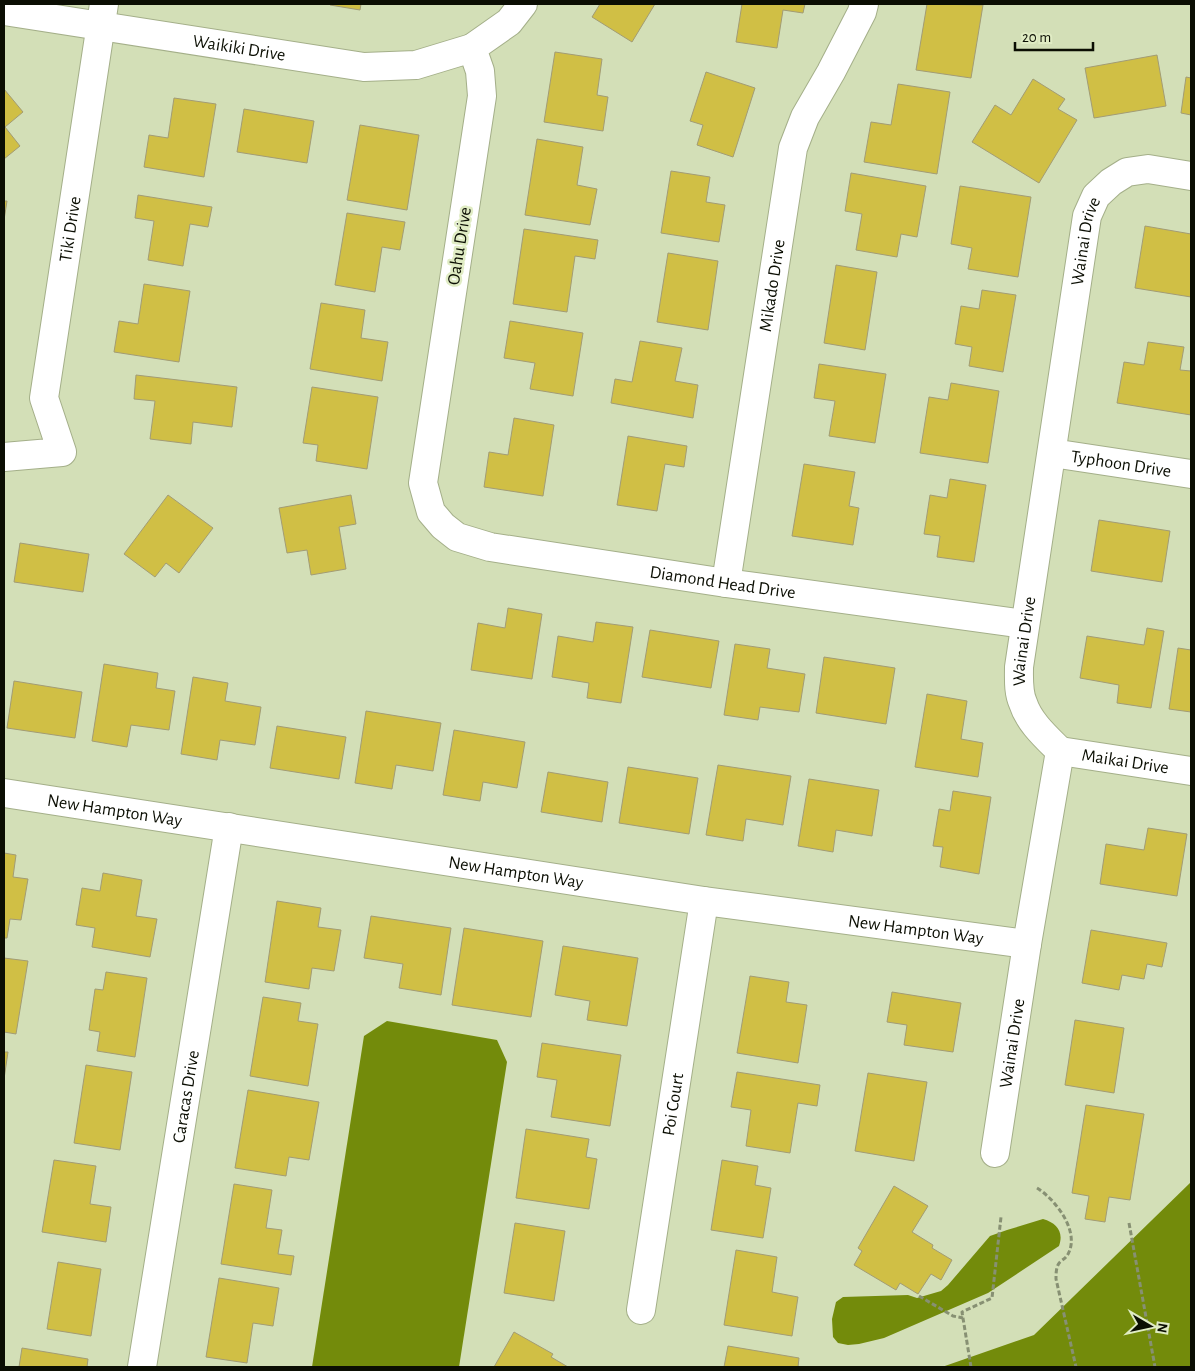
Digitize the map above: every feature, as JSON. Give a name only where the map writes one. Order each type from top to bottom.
[{"type":"street","points":[[472,48],[509,22],[523,4]]},
{"type":"street","name":"Mikado Drive","points":[[726,583],[793,148],[804,117],[831,72],[862,12],[864,4]]},
{"type":"street","name":"Waikiki Drive","points":[[4,11],[103,15],[364,67],[416,65],[472,48]]},
{"type":"street","name":"Tiki Drive","points":[[4,457],[62,452],[44,398],[103,15]]},
{"type":"street","name":"Oahu Drive","points":[[431,512],[423,482],[482,96],[480,71],[472,48]]},
{"type":"street","name":"Wainai Drive","points":[[995,1153],[1027,944],[1060,751],[1031,719],[1022,703],[1019,667],[1087,216],[1096,196],[1111,182],[1127,172],[1148,169],[1191,176]]},
{"type":"street","name":"Typhoon Drive","points":[[1052,453],[1191,474]]},
{"type":"street","name":"Diamond Head Drive","points":[[431,512],[456,537],[490,547],[726,583],[1025,624]]},
{"type":"street","name":"Maikai Drive","points":[[1060,751],[1191,771]]},
{"type":"street","name":"New Hampton Way","points":[[4,793],[704,901],[1027,944]]},
{"type":"street","name":"Caracas Drive","points":[[142,1367],[229,827]]},
{"type":"street","name":"Poi Court","points":[[641,1310],[704,901]]},
{"type":"path","points":[[1037,1188],[1045,1193],[1064,1215],[1071,1240],[1070,1250],[1066,1258],[1059,1262],[1056,1279],[1076,1367]]},
{"type":"path","points":[[971,1367],[962,1312],[992,1298],[1001,1217]]},
{"type":"path","points":[[1129,1222],[1155,1367]]},
{"type":"path","points":[[919,1296],[953,1316],[963,1318]]},
{"type":"shaded area","points":[[387,1021],[497,1040],[507,1062],[459,1367],[312,1367],[364,1036]]},
{"type":"shaded area","points":[[1191,1182],[1191,1367],[942,1367],[1034,1335]]},
{"type":"shaded area","points":[[1043,1219],[1056,1226],[1060,1232],[1059,1246],[988,1293],[884,1338],[848,1345],[838,1343],[833,1337],[832,1319],[836,1302],[843,1297],[908,1295],[917,1298],[941,1291],[990,1236]]},
{"type":"building","points":[[330,4],[361,4],[360,10]]},
{"type":"building","points":[[600,4],[655,4],[632,42],[592,17]]},
{"type":"building","points":[[742,4],[805,4],[803,13],[783,10],[777,48],[736,42]]},
{"type":"building","points":[[927,4],[983,5],[971,78],[916,70]]},
{"type":"building","points":[[555,52],[602,59],[597,95],[608,97],[603,131],[544,122]]},
{"type":"building","points":[[1157,55],[1166,106],[1094,118],[1085,68]]},
{"type":"building","points":[[706,72],[755,88],[733,157],[697,145],[703,125],[690,121]]},
{"type":"building","points":[[1186,77],[1191,78],[1191,115],[1181,113]]},
{"type":"building","points":[[1033,79],[1065,99],[1058,109],[1077,120],[1039,183],[972,142],[995,105],[1011,115]]},
{"type":"building","points":[[898,84],[950,92],[937,174],[864,162],[871,122],[891,125]]},
{"type":"building","points":[[4,89],[23,112],[5,127],[20,146],[4,159]]},
{"type":"building","points":[[174,98],[216,104],[204,177],[144,167],[149,135],[168,138]]},
{"type":"building","points":[[244,109],[314,121],[307,163],[237,152]]},
{"type":"building","points":[[360,125],[419,135],[407,210],[347,200]]},
{"type":"building","points":[[537,139],[583,147],[577,185],[597,189],[590,225],[525,215]]},
{"type":"building","points":[[671,171],[710,177],[706,202],[725,205],[719,242],[661,233]]},
{"type":"building","points":[[851,173],[926,186],[917,237],[901,234],[897,257],[856,250],[862,214],[845,211]]},
{"type":"building","points":[[960,186],[1031,197],[1018,277],[968,269],[972,248],[951,244]]},
{"type":"building","points":[[138,195],[212,207],[208,227],[190,224],[183,266],[148,260],[154,221],[135,218]]},
{"type":"building","points":[[4,201],[7,201],[4,220]]},
{"type":"building","points":[[347,213],[405,222],[400,250],[382,247],[375,292],[335,285]]},
{"type":"building","points":[[1145,226],[1191,234],[1191,297],[1135,288]]},
{"type":"building","points":[[524,229],[598,240],[595,259],[575,256],[567,312],[513,304]]},
{"type":"building","points":[[668,253],[718,261],[708,330],[657,322]]},
{"type":"building","points":[[836,265],[877,272],[865,350],[824,343]]},
{"type":"building","points":[[144,284],[190,291],[179,362],[114,352],[119,321],[138,324]]},
{"type":"building","points":[[982,290],[1016,295],[1003,372],[969,366],[972,347],[955,344],[961,306],[979,309]]},
{"type":"building","points":[[321,303],[365,310],[361,338],[388,342],[382,381],[310,369]]},
{"type":"building","points":[[510,321],[583,333],[573,396],[530,389],[535,363],[504,358]]},
{"type":"building","points":[[640,341],[682,348],[675,381],[698,385],[693,418],[611,403],[615,379],[632,382]]},
{"type":"building","points":[[1148,342],[1184,347],[1180,370],[1191,371],[1191,415],[1117,403],[1124,362],[1144,365]]},
{"type":"building","points":[[819,364],[886,374],[875,443],[829,436],[835,401],[814,398]]},
{"type":"building","points":[[136,375],[237,387],[232,427],[193,422],[191,444],[150,439],[155,401],[134,399]]},
{"type":"building","points":[[951,383],[999,391],[988,463],[920,453],[929,397],[948,400]]},
{"type":"building","points":[[312,387],[378,397],[367,469],[316,461],[318,445],[303,443]]},
{"type":"building","points":[[514,418],[554,425],[543,496],[484,487],[489,452],[508,455]]},
{"type":"building","points":[[628,436],[687,446],[684,467],[665,464],[657,511],[617,505]]},
{"type":"building","points":[[804,464],[855,472],[849,506],[859,508],[853,545],[792,536]]},
{"type":"building","points":[[950,479],[986,485],[974,562],[937,557],[940,536],[924,534],[930,495],[947,498]]},
{"type":"building","points":[[168,495],[213,528],[179,573],[166,563],[155,577],[124,554]]},
{"type":"building","points":[[351,495],[356,524],[339,527],[346,569],[311,575],[307,550],[287,553],[279,508]]},
{"type":"building","points":[[1099,520],[1170,531],[1162,582],[1091,571]]},
{"type":"building","points":[[20,543],[89,554],[83,592],[14,582]]},
{"type":"building","points":[[508,608],[542,614],[532,679],[471,670],[478,623],[505,628]]},
{"type":"building","points":[[596,622],[633,627],[621,703],[587,698],[589,683],[552,677],[558,636],[593,642]]},
{"type":"building","points":[[1147,628],[1164,631],[1151,708],[1117,703],[1119,685],[1080,678],[1087,636],[1144,645]]},
{"type":"building","points":[[650,630],[719,641],[711,688],[642,677]]},
{"type":"building","points":[[735,644],[770,649],[767,668],[805,674],[799,712],[760,707],[758,720],[724,715]]},
{"type":"building","points":[[1178,648],[1191,650],[1191,712],[1169,709]]},
{"type":"building","points":[[824,657],[895,668],[886,724],[816,713]]},
{"type":"building","points":[[104,664],[158,673],[156,688],[175,691],[169,730],[131,725],[127,747],[92,741]]},
{"type":"building","points":[[193,677],[228,683],[225,701],[261,707],[255,745],[220,740],[217,760],[181,754]]},
{"type":"building","points":[[14,681],[82,692],[75,738],[7,728]]},
{"type":"building","points":[[927,694],[967,701],[961,739],[983,743],[978,777],[915,767]]},
{"type":"building","points":[[366,711],[441,723],[433,771],[396,765],[392,789],[355,783]]},
{"type":"building","points":[[277,726],[346,737],[339,779],[270,768]]},
{"type":"building","points":[[454,730],[525,742],[517,788],[483,782],[480,801],[443,795]]},
{"type":"building","points":[[718,765],[791,776],[783,825],[746,819],[743,841],[706,835]]},
{"type":"building","points":[[628,767],[698,778],[689,834],[619,823]]},
{"type":"building","points":[[548,772],[608,782],[602,822],[541,812]]},
{"type":"building","points":[[809,779],[879,790],[872,836],[836,830],[833,852],[798,846]]},
{"type":"building","points":[[953,791],[991,797],[979,874],[940,867],[943,847],[933,846],[939,809],[950,811]]},
{"type":"building","points":[[1148,828],[1187,834],[1177,896],[1100,884],[1106,844],[1144,850]]},
{"type":"building","points":[[4,853],[16,855],[13,877],[28,879],[21,920],[10,919],[7,938],[4,938]]},
{"type":"building","points":[[103,873],[142,880],[136,916],[157,919],[150,957],[92,947],[95,928],[76,925],[82,888],[100,891]]},
{"type":"building","points":[[277,901],[321,908],[318,927],[341,930],[334,971],[312,968],[309,989],[265,982]]},
{"type":"building","points":[[371,916],[451,928],[441,995],[399,988],[403,964],[364,958]]},
{"type":"building","points":[[464,928],[543,941],[531,1017],[452,1005]]},
{"type":"building","points":[[1091,930],[1167,943],[1162,967],[1147,964],[1144,979],[1122,975],[1119,990],[1082,983]]},
{"type":"building","points":[[563,946],[638,958],[627,1026],[587,1020],[590,1001],[555,995]]},
{"type":"building","points":[[4,958],[28,961],[16,1034],[4,1032]]},
{"type":"building","points":[[106,972],[147,978],[135,1057],[97,1051],[100,1032],[89,1030],[95,989],[103,990]]},
{"type":"building","points":[[750,976],[789,982],[786,1002],[807,1005],[798,1063],[737,1053]]},
{"type":"building","points":[[892,992],[961,1003],[953,1052],[904,1045],[907,1025],[887,1022]]},
{"type":"building","points":[[263,997],[301,1003],[298,1021],[318,1024],[308,1086],[250,1076]]},
{"type":"building","points":[[1075,1020],[1124,1028],[1114,1093],[1065,1085]]},
{"type":"building","points":[[542,1043],[621,1055],[610,1126],[551,1117],[557,1080],[537,1077]]},
{"type":"building","points":[[4,1052],[8,1052],[4,1079]]},
{"type":"building","points":[[86,1065],[132,1072],[120,1150],[74,1143]]},
{"type":"building","points":[[737,1072],[820,1085],[817,1106],[798,1103],[790,1153],[746,1146],[751,1110],[731,1107]]},
{"type":"building","points":[[868,1073],[927,1082],[914,1161],[855,1151]]},
{"type":"building","points":[[248,1090],[319,1102],[309,1160],[289,1157],[286,1176],[235,1168]]},
{"type":"building","points":[[1086,1105],[1144,1114],[1130,1200],[1109,1197],[1105,1222],[1085,1219],[1089,1196],[1072,1193]]},
{"type":"building","points":[[526,1129],[589,1139],[586,1157],[597,1159],[589,1209],[516,1198]]},
{"type":"building","points":[[54,1160],[96,1166],[90,1204],[111,1207],[106,1242],[42,1232]]},
{"type":"building","points":[[722,1160],[758,1166],[755,1185],[771,1188],[763,1238],[711,1230]]},
{"type":"building","points":[[234,1184],[272,1190],[266,1228],[282,1230],[278,1254],[294,1256],[291,1275],[221,1264]]},
{"type":"building","points":[[894,1186],[928,1206],[912,1232],[933,1245],[932,1248],[952,1260],[941,1280],[931,1274],[918,1294],[900,1283],[896,1290],[854,1265],[862,1251],[858,1248]]},
{"type":"building","points":[[515,1223],[565,1231],[554,1301],[504,1293]]},
{"type":"building","points":[[736,1250],[777,1257],[772,1292],[798,1297],[792,1336],[724,1325]]},
{"type":"building","points":[[58,1262],[101,1269],[91,1336],[47,1329]]},
{"type":"building","points":[[219,1278],[279,1288],[273,1326],[253,1323],[247,1363],[206,1357]]},
{"type":"building","points":[[514,1332],[553,1354],[551,1357],[568,1367],[494,1367]]},
{"type":"building","points":[[728,1346],[799,1358],[798,1367],[724,1367]]},
{"type":"building","points":[[22,1348],[88,1359],[87,1367],[19,1367]]}]
